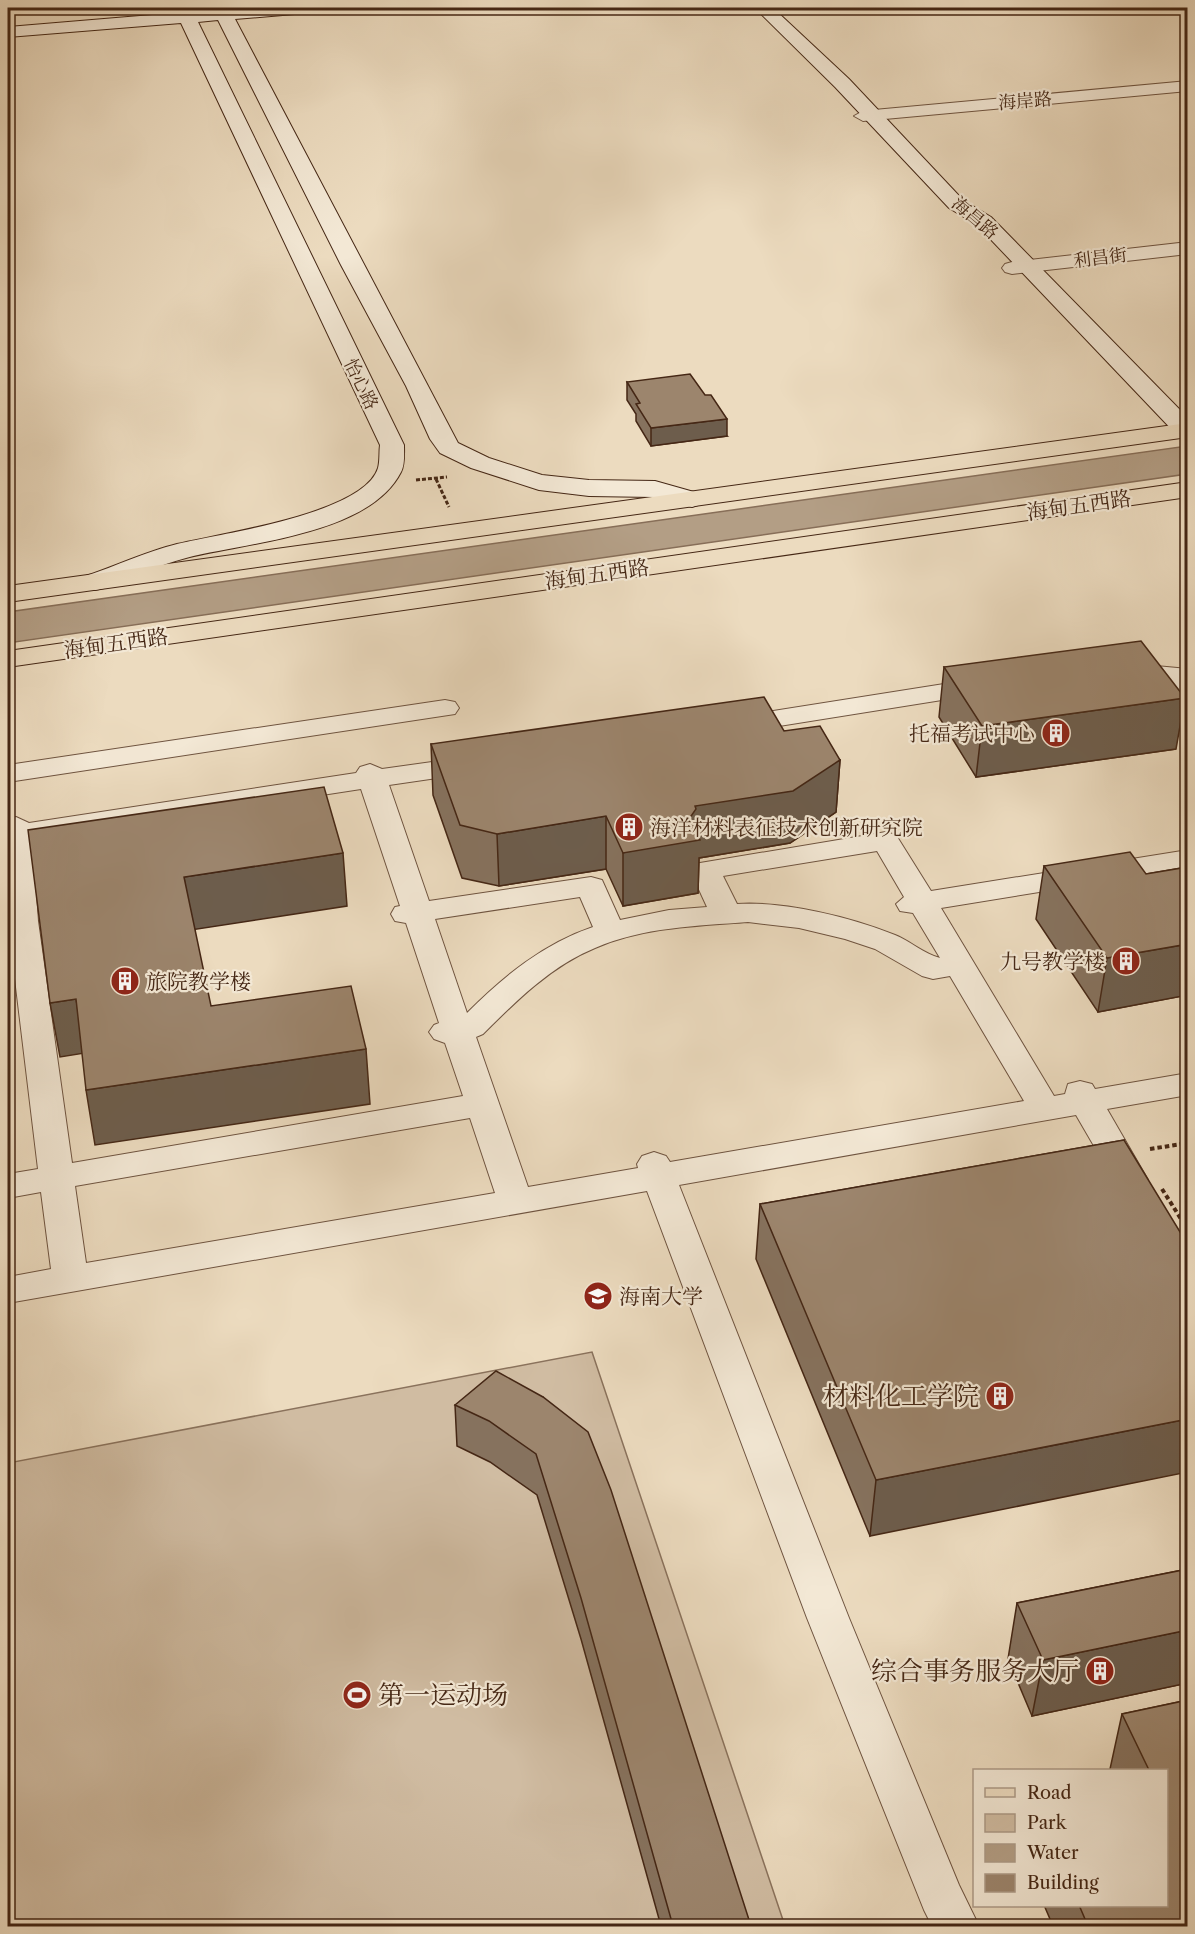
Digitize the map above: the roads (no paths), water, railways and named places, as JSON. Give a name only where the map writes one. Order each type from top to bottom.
[{"type":"main road","points":[[8,594],[1180,431]]},
{"type":"main road","name":"海甸五西路","points":[[8,659],[1188,489]]},
{"type":"street","points":[[8,30],[184,13],[264,8]]},
{"type":"street","points":[[222,10],[306,8]]},
{"type":"street","name":"海昌路","points":[[748,8],[801,61],[832,84],[868,116]]},
{"type":"street","name":"海昌路","points":[[763,8],[956,204],[984,221],[1020,267],[1180,431]]},
{"type":"street","points":[[222,10],[352,265],[418,386],[442,439],[449,448],[480,463],[539,482],[589,488],[655,489],[692,499]]},
{"type":"street","name":"怡心路","points":[[95,582],[182,551],[284,529],[343,511],[361,501],[379,485],[390,469],[394,458],[392,445],[184,13]]},
{"type":"street","name":"海岸路","points":[[868,116],[1188,86]]},
{"type":"street","name":"利昌街","points":[[1020,267],[1188,248]]},
{"type":"street","points":[[1100,669],[1185,679]]},
{"type":"street","points":[[708,726],[1004,679]]},
{"type":"street","points":[[8,774],[446,708]]},
{"type":"street","points":[[63,1272],[51,1173],[20,982],[11,834],[499,758]]},
{"type":"street","points":[[366,777],[506,1196]]},
{"type":"street","points":[[726,914],[705,870],[875,843],[919,907],[1036,1105]]},
{"type":"street","points":[[919,907],[1188,859]]},
{"type":"street","points":[[919,907],[1188,867]]},
{"type":"street","points":[[412,913],[591,886],[610,932]]},
{"type":"street","points":[[452,1030],[472,1027],[501,998],[539,966],[583,941],[610,932],[669,919],[726,914],[774,915],[853,931],[886,942],[933,969],[954,966]]},
{"type":"street","points":[[1083,1097],[1188,1074]]},
{"type":"street","points":[[8,1274],[63,1272],[1083,1097],[1188,1084]]},
{"type":"street","points":[[1083,1097],[1146,1206]]},
{"type":"street","points":[[8,1186],[51,1173],[475,1100]]},
{"type":"street","points":[[649,1171],[848,1716],[936,1926]]},
{"type":"street","points":[[649,1171],[940,1895],[956,1926]]},
{"type":"street","points":[[8,1174],[51,1173]]},
{"type":"street","points":[[8,1290],[63,1272]]},
{"type":"water","points":[[1187,446],[1187,474],[8,643],[8,612]]},
{"type":"place","name":"托福考试中心","points":[[1056,733]]},
{"type":"place","name":"海洋材料表征技术创新研究院","points":[[629,827]]},
{"type":"place","name":"九号教学楼","points":[[1126,961]]},
{"type":"place","name":"旅院教学楼","points":[[125,981]]},
{"type":"place","name":"海南大学","points":[[598,1296]]},
{"type":"place","name":"材料化工学院","points":[[1000,1396]]},
{"type":"place","name":"综合事务服务大厅","points":[[1100,1671]]},
{"type":"place","name":"第一运动场","points":[[357,1695]]}]
